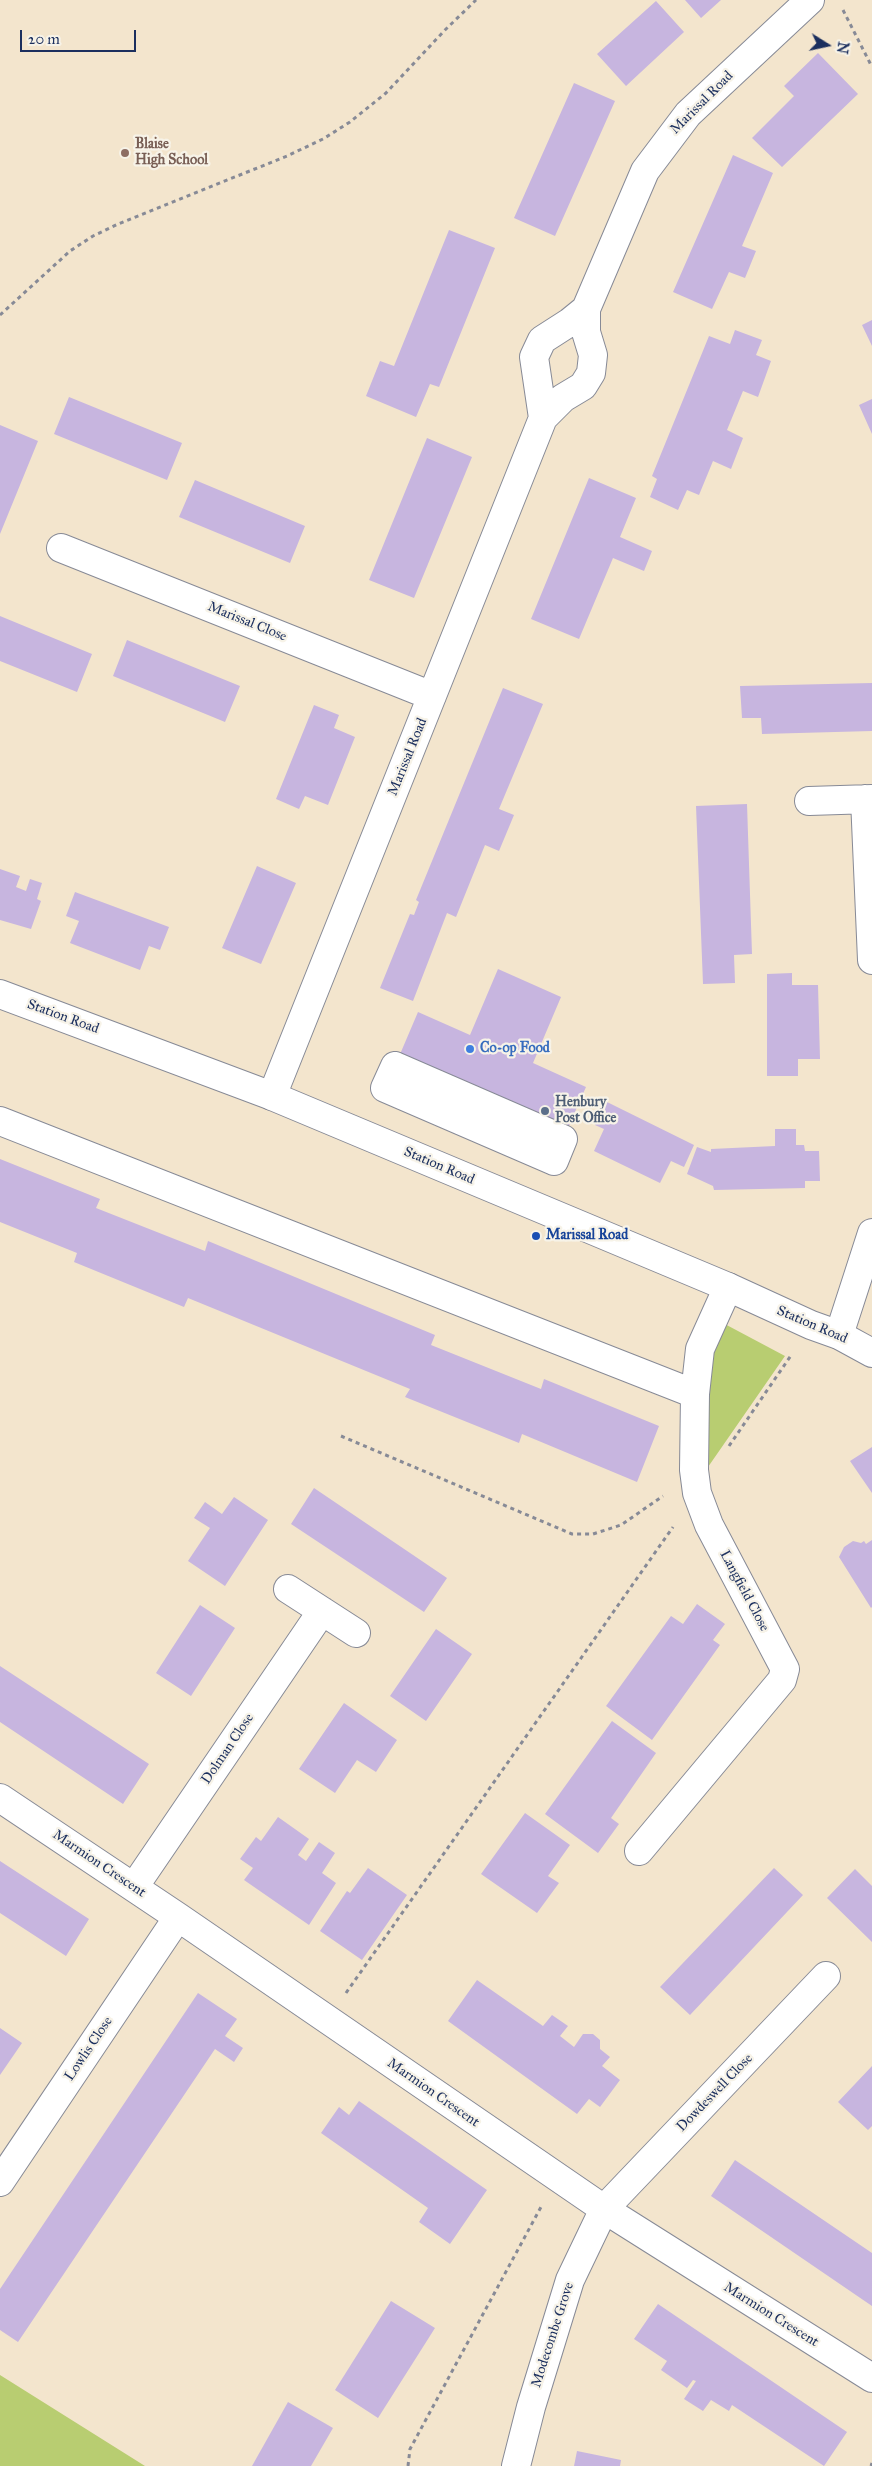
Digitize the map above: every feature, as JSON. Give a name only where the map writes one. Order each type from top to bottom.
[{"type":"street","name":"Marissal Road","points":[[272,1096],[542,418],[563,398],[583,386],[591,373],[593,354],[586,332],[586,309],[645,171],[664,143],[688,114],[810,0]]},
{"type":"street","name":"Marissal Road","points":[[542,418],[534,357],[542,340],[586,309]]},
{"type":"street","name":"Marissal Close","points":[[61,548],[432,696]]},
{"type":"street","points":[[809,801],[869,799],[872,960]]},
{"type":"street","name":"Station Road","points":[[0,994],[272,1096],[728,1287],[811,1325],[839,1335],[872,1353]]},
{"type":"street","points":[[395,1066],[563,1139],[554,1161],[385,1088],[395,1066]]},
{"type":"street","points":[[0,1121],[695,1394]]},
{"type":"street","points":[[839,1335],[872,1233]]},
{"type":"street","name":"Langfield Close","points":[[640,1851],[782,1680],[785,1669],[709,1525],[695,1481],[695,1394],[700,1350],[728,1287]]},
{"type":"street","points":[[288,1589],[356,1633]]},
{"type":"street","name":"Dolman Close","points":[[134,1887],[322,1611]]},
{"type":"street","name":"Marmion Crescent","points":[[0,1798],[134,1887],[604,2209],[872,2378]]},
{"type":"street","name":"Lowlis Close","points":[[0,2182],[178,1917]]},
{"type":"street","name":"Dowdeswell Close","points":[[604,2209],[826,1976]]},
{"type":"street","name":"Modecombe Grove","points":[[516,2466],[531,2407],[570,2280],[604,2209]]},
{"type":"path","points":[[0,315],[70,251],[93,236],[118,224],[287,156],[323,139],[350,122],[386,93],[444,30],[476,0]]},
{"type":"path","points":[[841,5],[872,67]]},
{"type":"path","points":[[327,2020],[695,1481],[811,1325]]},
{"type":"path","points":[[341,1436],[572,1534],[593,1534],[621,1525],[672,1490],[695,1481]]},
{"type":"path","points":[[408,2466],[410,2450],[556,2177]]},
{"type":"green space","points":[[721,1322],[785,1356],[708,1467],[706,1424],[709,1354]]},
{"type":"green space","points":[[0,2375],[145,2466],[0,2466]]},
{"type":"building","points":[[685,0],[721,0],[701,18]]},
{"type":"building","points":[[656,1],[684,32],[626,86],[597,54]]},
{"type":"building","points":[[818,53],[858,94],[782,167],[752,138],[794,96],[784,86]]},
{"type":"building","points":[[574,83],[615,101],[555,236],[514,218]]},
{"type":"building","points":[[733,155],[773,173],[742,246],[756,251],[745,278],[729,272],[712,309],[673,292]]},
{"type":"building","points":[[449,230],[495,248],[439,387],[430,384],[416,417],[366,396],[380,361],[394,366]]},
{"type":"building","points":[[872,320],[872,346],[862,325]]},
{"type":"building","points":[[735,330],[762,340],[756,355],[771,361],[758,397],[743,391],[727,430],[743,438],[731,469],[713,461],[699,495],[687,490],[678,510],[650,497],[657,479],[652,476],[709,336],[730,344]]},
{"type":"building","points":[[69,397],[182,443],[167,480],[54,434]]},
{"type":"building","points":[[872,399],[872,434],[859,405]]},
{"type":"building","points":[[0,425],[38,441],[0,534]]},
{"type":"building","points":[[427,438],[472,457],[414,598],[369,580]]},
{"type":"building","points":[[589,478],[636,498],[620,537],[652,551],[644,571],[613,558],[579,639],[531,619]]},
{"type":"building","points":[[195,480],[305,526],[290,563],[179,517]]},
{"type":"building","points":[[0,616],[92,654],[77,692],[0,661]]},
{"type":"building","points":[[127,640],[240,686],[225,722],[113,676]]},
{"type":"building","points":[[872,683],[872,731],[762,734],[761,718],[742,718],[740,686]]},
{"type":"building","points":[[503,688],[543,704],[499,809],[514,815],[499,851],[485,845],[456,917],[447,913],[413,1001],[380,988],[410,914],[414,915],[419,902],[416,900]]},
{"type":"building","points":[[314,705],[339,715],[334,728],[355,737],[328,805],[305,796],[299,809],[276,799]]},
{"type":"building","points":[[747,804],[752,954],[734,955],[735,983],[703,984],[696,806]]},
{"type":"building","points":[[257,866],[296,883],[261,964],[222,948]]},
{"type":"building","points":[[0,869],[20,876],[16,887],[26,891],[30,879],[42,883],[37,899],[41,901],[31,929],[0,920]]},
{"type":"building","points":[[75,892],[169,927],[160,950],[149,946],[140,970],[70,943],[79,921],[66,916]]},
{"type":"building","name":"Co-op Food","points":[[498,969],[561,997],[533,1063],[586,1087],[563,1139],[395,1066],[418,1012],[470,1035]]},
{"type":"building","points":[[792,973],[792,985],[818,985],[820,1059],[798,1059],[798,1076],[767,1076],[767,974]]},
{"type":"building","points":[[607,1102],[694,1145],[684,1167],[671,1161],[660,1183],[594,1151],[604,1129],[595,1125]]},
{"type":"building","points":[[775,1129],[796,1129],[796,1145],[804,1145],[805,1151],[819,1151],[820,1181],[805,1181],[805,1188],[714,1190],[713,1186],[687,1174],[697,1147],[711,1152],[711,1149],[775,1146]]},
{"type":"building","points":[[0,1159],[100,1199],[96,1208],[205,1251],[208,1241],[435,1335],[431,1345],[541,1389],[544,1379],[659,1426],[637,1482],[522,1434],[519,1443],[405,1397],[410,1389],[188,1298],[184,1307],[74,1262],[77,1253],[0,1222]]},
{"type":"building","points":[[872,1447],[872,1493],[850,1461]]},
{"type":"building","points":[[314,1488],[447,1578],[424,1612],[291,1524]]},
{"type":"building","points":[[234,1497],[268,1520],[225,1586],[188,1561],[210,1528],[194,1518],[205,1502],[222,1514]]},
{"type":"building","points":[[872,1540],[871,1608],[839,1557],[844,1547],[853,1541],[861,1543],[864,1541],[866,1544]]},
{"type":"building","points":[[697,1604],[725,1624],[713,1640],[720,1645],[652,1740],[606,1706],[671,1616],[683,1624]]},
{"type":"building","points":[[200,1605],[235,1628],[191,1696],[156,1673]]},
{"type":"building","points":[[436,1629],[472,1654],[426,1721],[390,1696]]},
{"type":"building","points":[[0,1666],[149,1764],[123,1804],[0,1722]]},
{"type":"building","points":[[344,1703],[397,1740],[376,1772],[357,1760],[335,1793],[299,1769]]},
{"type":"building","points":[[612,1721],[656,1753],[611,1818],[619,1824],[598,1853],[545,1814]]},
{"type":"building","points":[[525,1813],[570,1845],[548,1876],[559,1883],[537,1913],[481,1874]]},
{"type":"building","points":[[278,1817],[309,1839],[298,1855],[306,1861],[319,1842],[335,1853],[322,1873],[336,1883],[309,1925],[244,1880],[253,1868],[240,1859],[256,1837],[261,1841]]},
{"type":"building","points":[[0,1861],[89,1919],[66,1956],[0,1913]]},
{"type":"building","points":[[368,1868],[407,1895],[362,1960],[320,1931],[347,1891],[350,1893]]},
{"type":"building","points":[[774,1868],[803,1895],[690,2015],[660,1987]]},
{"type":"building","points":[[855,1869],[872,1886],[872,1942],[827,1898]]},
{"type":"building","points":[[477,1980],[543,2026],[552,2015],[568,2026],[560,2036],[574,2047],[583,2034],[593,2034],[600,2040],[600,2049],[610,2057],[602,2066],[620,2080],[600,2107],[589,2099],[577,2114],[448,2021]]},
{"type":"building","points":[[198,1993],[237,2019],[225,2036],[243,2048],[234,2062],[215,2049],[18,2342],[0,2330],[0,2289]]},
{"type":"building","points":[[0,2028],[22,2043],[0,2075]]},
{"type":"building","points":[[872,2066],[872,2126],[868,2130],[838,2102]]},
{"type":"building","points":[[359,2101],[487,2190],[450,2244],[419,2222],[428,2208],[321,2133],[339,2107],[349,2115]]},
{"type":"building","points":[[735,2160],[872,2253],[872,2306],[711,2196]]},
{"type":"building","points":[[391,2301],[435,2328],[378,2418],[335,2390]]},
{"type":"building","points":[[658,2304],[847,2432],[824,2466],[732,2405],[729,2411],[711,2400],[703,2411],[684,2399],[696,2381],[693,2380],[687,2388],[661,2370],[667,2361],[634,2339]]},
{"type":"building","points":[[288,2402],[333,2428],[311,2466],[252,2466]]},
{"type":"building","points":[[577,2451],[621,2460],[620,2466],[574,2466]]},
{"type":"place","name":"Blaise High School","points":[[125,153]]},
{"type":"place","name":"Co-op Food","points":[[470,1049]]},
{"type":"place","name":"Henbury Post Office","points":[[545,1111]]},
{"type":"place","name":"Marissal Road","points":[[536,1236]]}]
